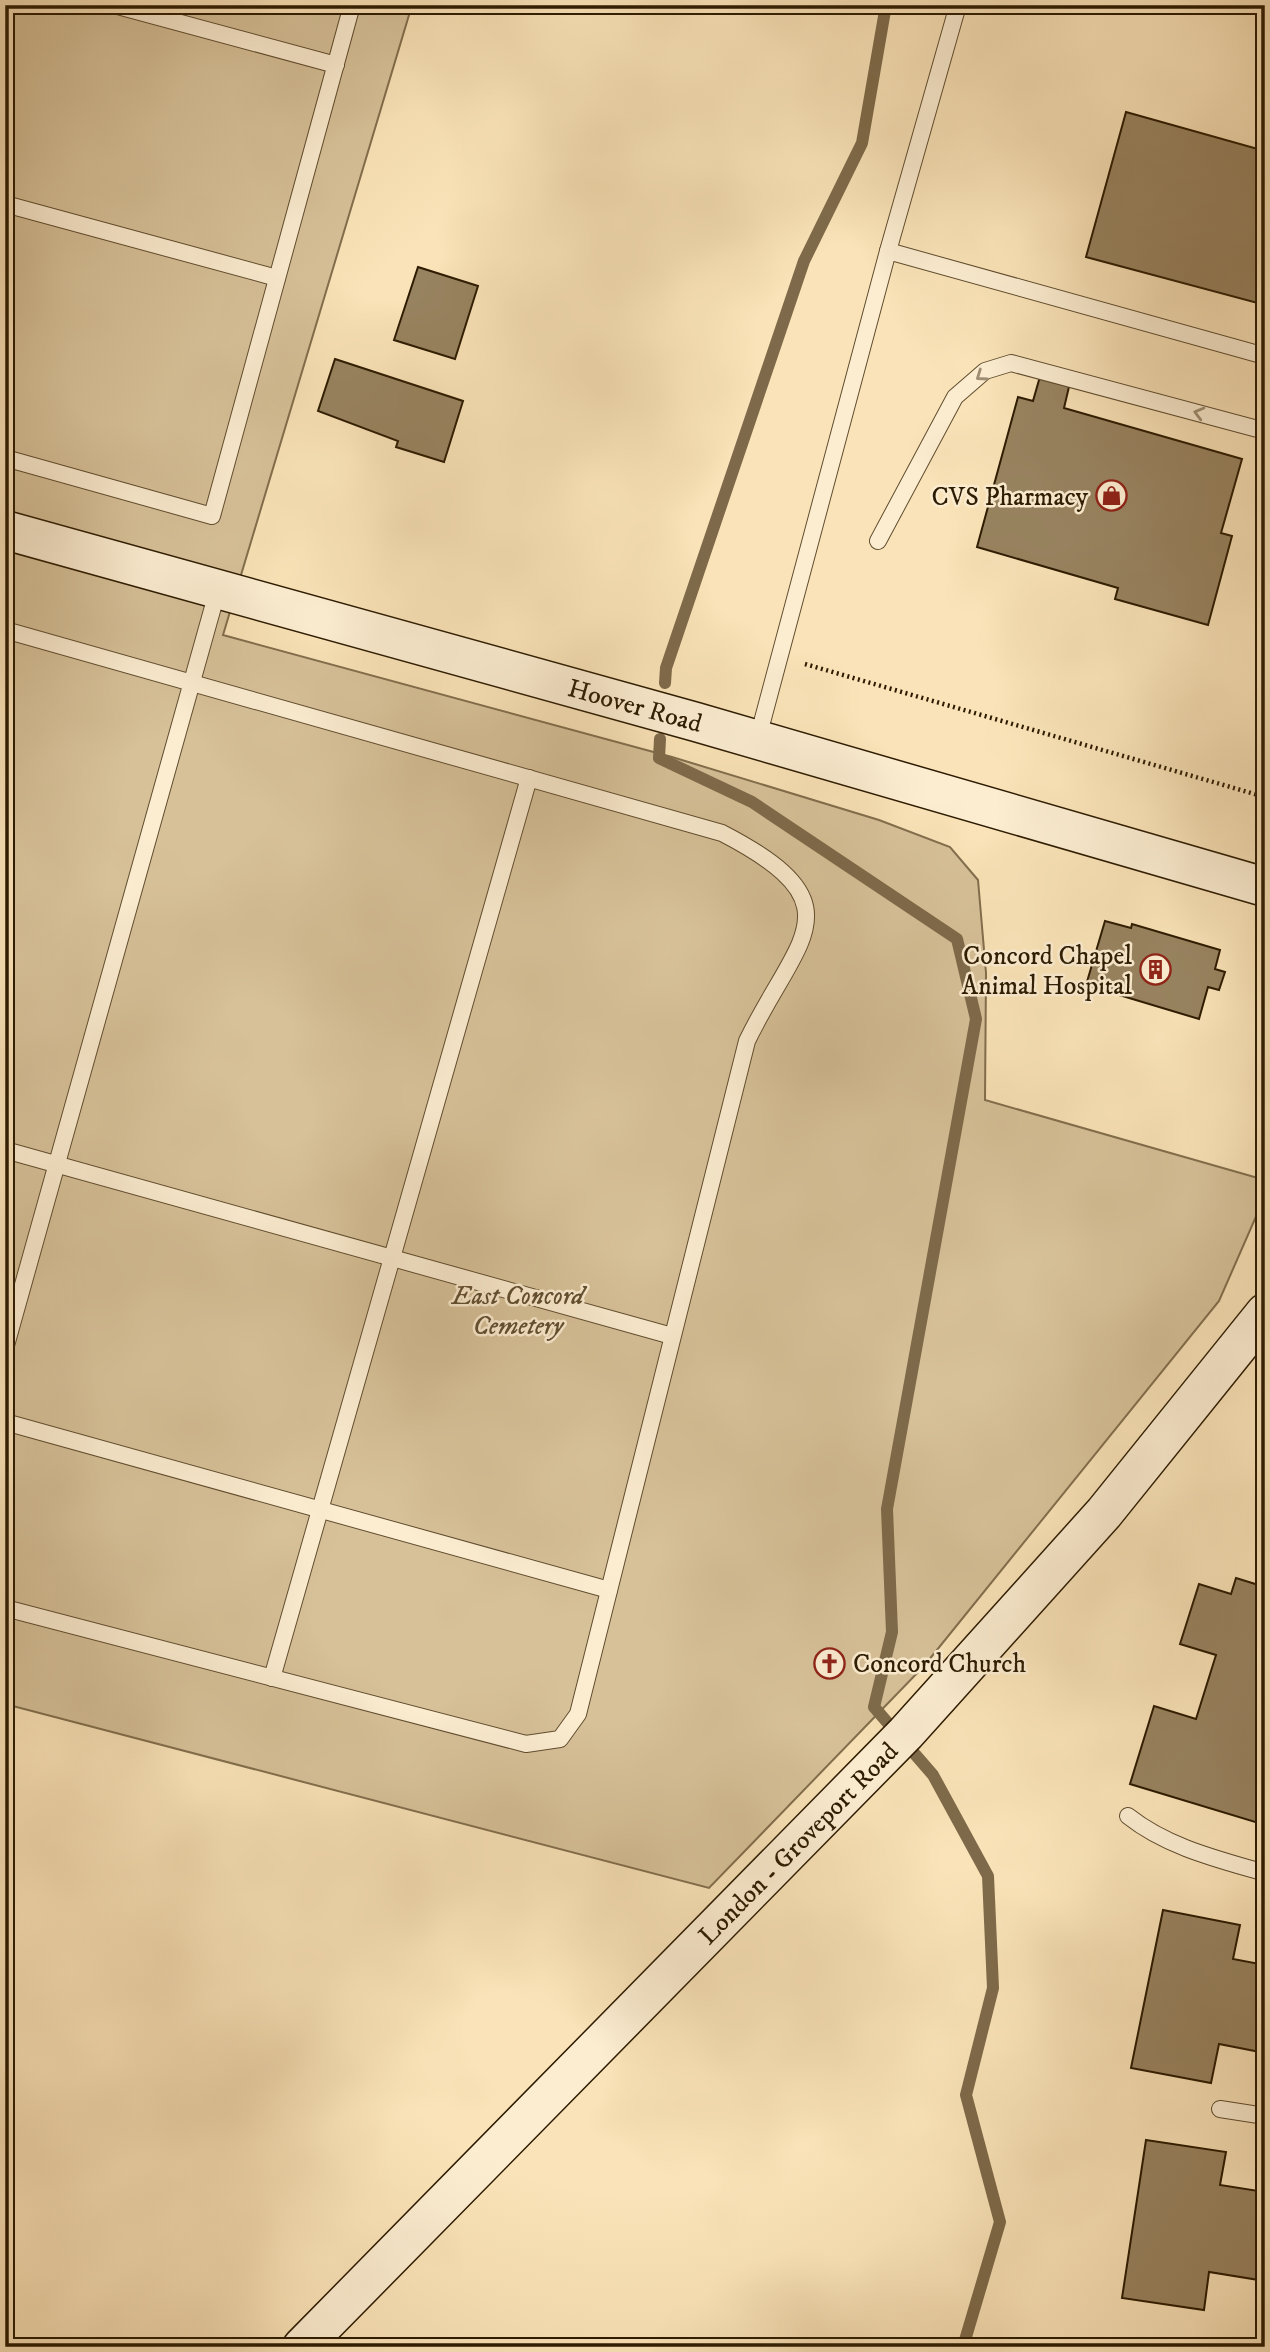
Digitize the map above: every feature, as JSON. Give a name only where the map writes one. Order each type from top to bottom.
[{"type":"main road","name":"Hoover Road","points":[[5,530],[1265,887]]},
{"type":"main road","name":"London - Groveport Road","points":[[302,2347],[895,1744],[1104,1513],[1265,1313]]},
{"type":"lane","points":[[114,5],[336,65]]},
{"type":"lane","points":[[5,458],[212,516],[352,5]]},
{"type":"lane","points":[[757,741],[888,251],[958,5]]},
{"type":"lane","points":[[5,204],[278,278]]},
{"type":"lane","points":[[888,251],[1265,356]]},
{"type":"lane","points":[[878,541],[955,397],[985,371],[1011,363],[1265,431]]},
{"type":"lane","points":[[5,1349],[218,589]]},
{"type":"lane","points":[[5,630],[722,833],[760,853],[788,876],[806,902],[803,938],[788,972],[768,997],[747,1041],[578,1714],[561,1739],[526,1744],[5,1608]]},
{"type":"lane","points":[[272,1678],[529,778]]},
{"type":"lane","points":[[5,1150],[672,1336]]},
{"type":"lane","points":[[5,1422],[609,1590]]},
{"type":"lane","points":[[1128,1816],[1151,1834],[1217,1859],[1265,1872]]},
{"type":"lane","points":[[1220,2109],[1265,2116]]},
{"type":"path","points":[[778,658],[1265,797]]},
{"type":"green space","name":"East Concord Cemetery","points":[[5,5],[412,5],[223,635],[672,757],[879,820],[950,847],[978,880],[986,973],[985,1100],[1265,1180],[1265,1196],[1219,1301],[924,1666],[709,1888],[5,1704]]},
{"type":"building","points":[[1126,112],[1265,151],[1265,305],[1086,257]]},
{"type":"building","points":[[418,267],[478,286],[455,359],[394,340]]},
{"type":"building","points":[[335,359],[463,401],[444,462],[396,447],[398,441],[318,411]]},
{"type":"building","name":"CVS Pharmacy","points":[[1043,366],[1072,374],[1064,408],[1242,459],[1221,533],[1232,536],[1208,625],[1115,599],[1118,588],[977,547],[1018,397],[1033,401]]},
{"type":"building","name":"Concord Chapel Animal Hospital","points":[[1105,921],[1131,928],[1132,924],[1220,950],[1215,969],[1225,972],[1219,990],[1208,987],[1199,1019],[1086,985]]},
{"type":"building","points":[[1236,1578],[1265,1587],[1265,1825],[1130,1784],[1154,1706],[1196,1719],[1216,1655],[1180,1644],[1199,1584],[1231,1594]]},
{"type":"building","points":[[1163,1910],[1240,1925],[1233,1959],[1265,1965],[1265,2053],[1219,2044],[1211,2083],[1131,2068]]},
{"type":"building","points":[[1146,2140],[1226,2152],[1220,2185],[1265,2192],[1265,2281],[1209,2272],[1204,2310],[1122,2298]]},
{"type":"waterway","points":[[665,683],[666,668],[804,261],[862,143],[886,5]]},
{"type":"waterway","points":[[660,739],[659,758],[752,802],[957,939],[976,1019],[887,1509],[892,1632],[874,1707],[933,1775],[988,1876],[993,1988],[966,2095],[1000,2222],[963,2347]]},
{"type":"place","name":"CVS Pharmacy","points":[[1111,496]]},
{"type":"place","name":"Concord Chapel Animal Hospital","points":[[1155,970]]},
{"type":"place","name":"Concord Church","points":[[830,1663]]}]
